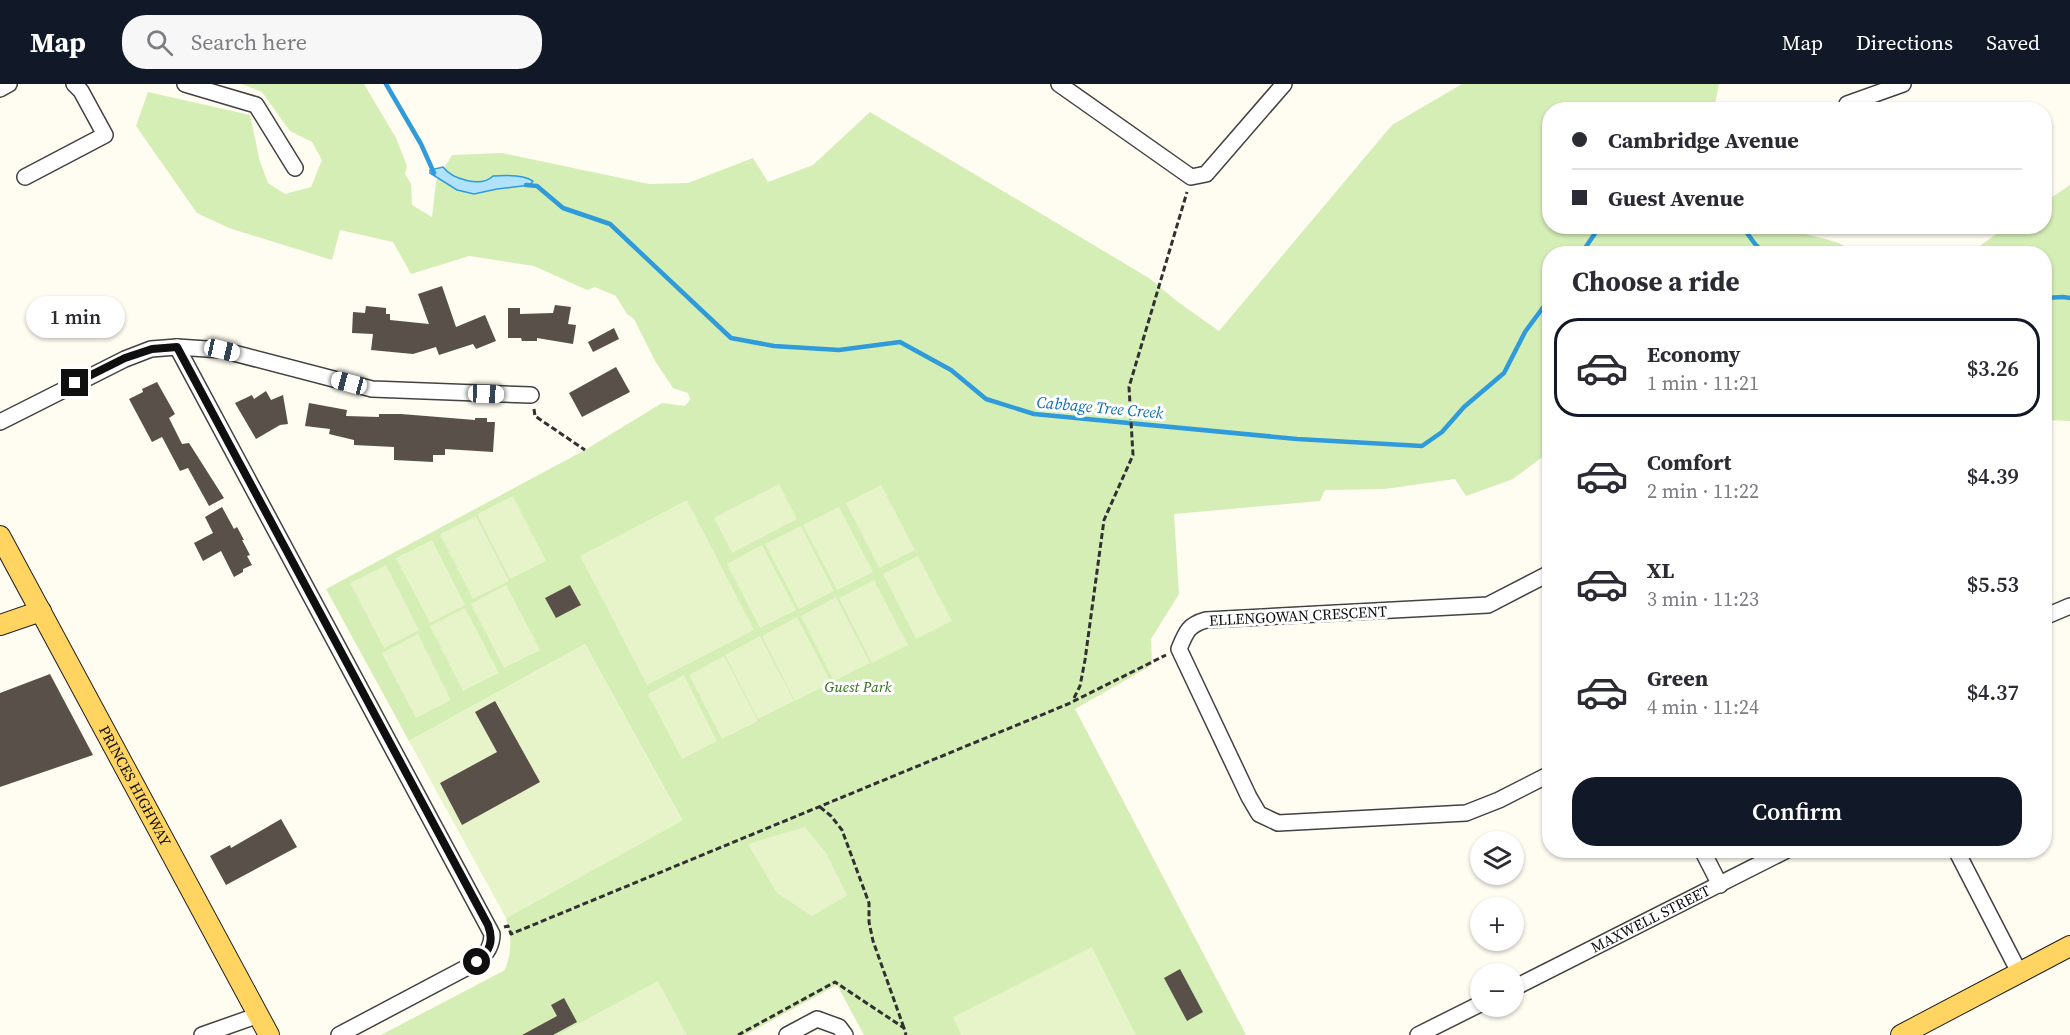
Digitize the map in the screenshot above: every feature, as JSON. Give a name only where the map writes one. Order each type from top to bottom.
[{"type":"main road","name":"PRINCES HIGHWAY","points":[[0,536],[269,1035]]},
{"type":"main road","points":[[0,625],[41,610]]},
{"type":"main road","points":[[1901,1035],[2070,946]]},
{"type":"street","points":[[0,89],[9,84]]},
{"type":"street","points":[[25,177],[105,135],[81,91],[74,84]]},
{"type":"street","points":[[185,84],[256,105],[295,168]]},
{"type":"street","points":[[1059,84],[1191,177],[1206,174],[1284,84]]},
{"type":"street","points":[[1853,102],[1903,84]]},
{"type":"street","points":[[0,422],[125,358],[152,349],[177,347],[222,350],[372,389],[531,395]]},
{"type":"street","points":[[177,347],[492,934],[489,948],[477,962],[339,1035]]},
{"type":"street","name":"ELLENGOWAN CRESCENT","points":[[1179,649],[1185,634],[1193,623],[1206,620],[1488,605],[1542,577]]},
{"type":"street","points":[[2052,614],[2070,606]]},
{"type":"street","points":[[1179,649],[1249,797],[1259,814],[1278,823],[1466,813],[1499,800],[1542,778]]},
{"type":"street","points":[[1706,858],[1720,885]]},
{"type":"street","name":"MAXWELL STREET","points":[[1524,983],[1772,858]]},
{"type":"street","points":[[1960,858],[2019,972]]},
{"type":"street","points":[[1418,1035],[1470,1009]]},
{"type":"street","points":[[202,1035],[259,1015]]},
{"type":"street","points":[[787,1035],[817,1020],[839,1027],[845,1035]]},
{"type":"path","points":[[1073,700],[1080,686],[1085,660],[1104,520],[1133,455],[1129,387],[1191,177]]},
{"type":"path","points":[[531,395],[535,416],[585,450]]},
{"type":"path","points":[[504,927],[508,926],[511,934],[820,807],[1060,707],[1179,649]]},
{"type":"path","points":[[820,807],[842,830],[869,903],[869,922],[873,941],[906,1035]]},
{"type":"path","points":[[738,1035],[835,982],[904,1028]]},
{"type":"green space","name":"Guest Park","points":[[242,84],[364,84],[396,138],[407,166],[405,174],[411,184],[412,205],[432,217],[436,182],[452,155],[502,153],[649,184],[688,183],[753,158],[768,182],[813,165],[870,112],[1149,278],[1219,331],[1392,125],[1462,84],[1719,84],[1715,102],[1542,102],[1542,234],[1806,234],[1844,246],[1542,246],[1542,457],[1513,479],[1466,496],[1455,479],[1385,489],[1325,490],[1320,501],[1174,514],[1179,594],[1151,639],[1152,665],[1075,709],[1246,1035],[864,1035],[837,985],[745,1035],[381,1035],[505,970],[510,944],[506,918],[682,820],[585,644],[409,741],[326,589],[585,450],[662,403],[684,406],[690,399],[688,393],[673,388],[655,361],[634,319],[627,314],[616,296],[595,287],[587,290],[534,266],[469,256],[411,274],[393,242],[340,230],[332,260],[229,228],[197,213],[136,126],[148,92],[250,115],[260,162],[268,183],[285,194],[311,187],[322,160],[312,142],[290,131],[262,92]]},
{"type":"green space","points":[[2070,185],[2070,421],[2052,420],[2052,246],[1980,246],[1996,234],[2052,234],[2052,197]]},
{"type":"green space","points":[[779,484],[797,519],[732,553],[714,518]]},
{"type":"green space","points":[[881,485],[915,550],[879,568],[846,503]]},
{"type":"green space","points":[[513,496],[546,561],[510,579],[477,514]]},
{"type":"green space","points":[[687,500],[754,630],[647,685],[580,556]]},
{"type":"green space","points":[[839,507],[873,572],[837,590],[803,525]]},
{"type":"green space","points":[[476,516],[509,581],[473,599],[440,534]]},
{"type":"green space","points":[[801,526],[834,591],[799,609],[765,544]]},
{"type":"green space","points":[[432,540],[465,605],[430,623],[396,558]]},
{"type":"green space","points":[[762,545],[796,610],[760,628],[727,564]]},
{"type":"green space","points":[[918,556],[952,621],[916,639],[883,574]]},
{"type":"green space","points":[[386,565],[419,630],[384,648],[350,583]]},
{"type":"green space","points":[[874,580],[908,645],[872,663],[839,598]]},
{"type":"green space","points":[[506,585],[540,650],[504,668],[471,604]]},
{"type":"green space","points":[[836,597],[870,663],[834,681],[801,616]]},
{"type":"green space","points":[[465,608],[499,673],[463,691],[430,626]]},
{"type":"green space","points":[[797,617],[831,683],[795,701],[762,636]]},
{"type":"green space","points":[[418,634],[451,700],[416,718],[382,653]]},
{"type":"green space","points":[[760,636],[794,701],[758,719],[725,655]]},
{"type":"green space","points":[[585,644],[682,821],[506,918],[409,741]]},
{"type":"green space","points":[[724,656],[758,721],[722,739],[689,675]]},
{"type":"green space","points":[[684,675],[717,741],[682,759],[648,694]]},
{"type":"green space","points":[[805,827],[826,853],[846,893],[846,896],[812,916],[777,893],[748,844]]},
{"type":"green space","points":[[1092,947],[1136,1035],[961,1035],[953,1017]]},
{"type":"green space","points":[[658,981],[687,1035],[557,1035]]},
{"type":"water","points":[[443,167],[453,175],[467,181],[488,180],[493,176],[508,175],[533,181],[530,185],[474,194],[457,190],[430,173],[430,170]]},
{"type":"building","points":[[442,286],[456,327],[485,315],[496,341],[476,349],[473,344],[439,355],[436,347],[413,354],[371,350],[373,334],[352,333],[353,312],[365,313],[366,306],[386,308],[386,314],[390,314],[390,320],[429,324],[418,294]]},
{"type":"building","points":[[555,305],[571,307],[568,324],[576,325],[573,344],[537,338],[537,341],[522,341],[521,338],[508,338],[508,308],[520,308],[520,314],[553,313]]},
{"type":"building","points":[[614,328],[619,339],[593,352],[588,342]]},
{"type":"building","points":[[616,367],[630,392],[582,417],[569,393]]},
{"type":"building","points":[[157,382],[175,414],[169,418],[182,444],[189,443],[224,498],[209,506],[188,468],[180,471],[162,437],[152,442],[129,399],[143,392],[142,389]]},
{"type":"building","points":[[266,391],[271,400],[283,395],[288,424],[280,425],[256,439],[235,403],[252,395],[254,399]]},
{"type":"building","points":[[309,403],[347,410],[346,416],[379,417],[379,414],[401,414],[475,420],[475,418],[487,418],[487,422],[495,422],[493,452],[445,449],[445,455],[433,455],[433,462],[394,460],[394,447],[354,445],[354,440],[329,434],[330,429],[305,426]]},
{"type":"building","points":[[222,507],[234,529],[237,527],[244,540],[242,540],[250,555],[247,556],[252,565],[234,577],[221,551],[203,561],[194,543],[213,533],[205,517]]},
{"type":"building","points":[[570,585],[581,605],[556,618],[545,598]]},
{"type":"building","points":[[50,674],[93,755],[0,787],[0,693]]},
{"type":"building","points":[[495,701],[540,782],[462,825],[440,783],[497,752],[475,712]]},
{"type":"building","points":[[281,819],[297,847],[226,885],[210,856],[230,845],[231,848]]},
{"type":"building","points":[[1180,969],[1203,1012],[1187,1021],[1164,978]]},
{"type":"building","points":[[564,998],[577,1022],[553,1035],[522,1035],[557,1016],[551,1005]]},
{"type":"waterway","name":"Cabbage Tree Creek","points":[[386,84],[421,144],[434,173]]},
{"type":"waterway","name":"Cabbage Tree Creek","points":[[526,185],[537,186],[563,208],[610,224],[731,338],[774,346],[839,350],[900,342],[951,370],[986,399],[1034,414],[1297,439],[1422,446],[1442,432],[1464,407],[1504,373],[1525,332],[1542,309]]},
{"type":"waterway","name":"Cabbage Tree Creek","points":[[1586,246],[1595,234]]},
{"type":"waterway","name":"Cabbage Tree Creek","points":[[1748,234],[1757,246]]},
{"type":"waterway","name":"Cabbage Tree Creek","points":[[2052,298],[2070,298]]},
{"type":"route","points":[[75,383],[125,358],[152,349],[177,347],[488,925],[492,940],[485,955],[477,962]]}]
